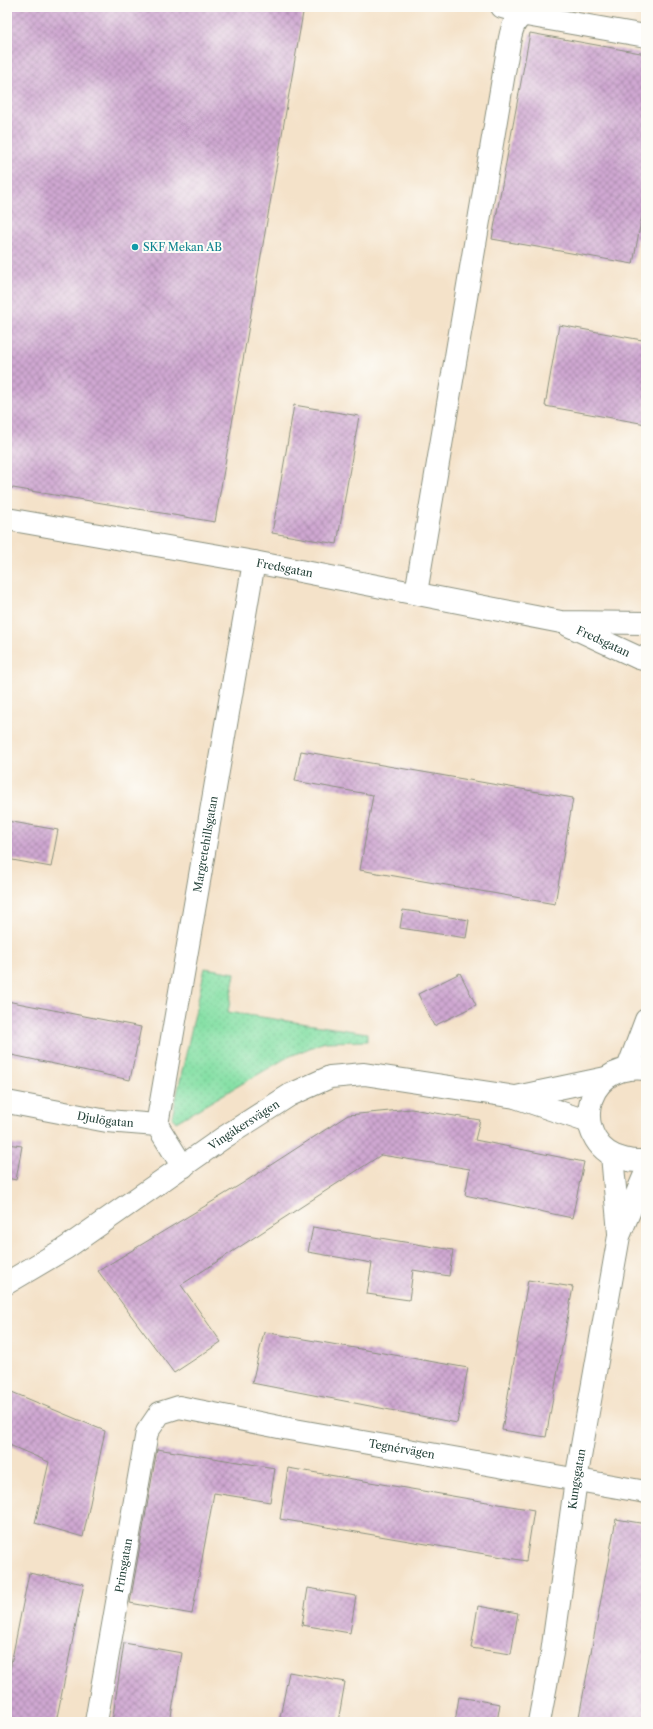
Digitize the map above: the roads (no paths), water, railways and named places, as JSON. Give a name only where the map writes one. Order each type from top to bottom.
[{"type":"street","points":[[511,12],[646,36]]},
{"type":"street","points":[[416,593],[507,55],[513,25],[516,20],[511,12]]},
{"type":"street","name":"Fredsgatan","points":[[7,519],[254,562],[561,622],[646,623]]},
{"type":"street","name":"Margretehillsgatan","points":[[157,1125],[254,562]]},
{"type":"street","name":"Fredsgatan","points":[[561,622],[646,660]]},
{"type":"street","points":[[646,1020],[637,1068],[612,1074],[606,1078],[595,1090],[589,1109],[589,1122],[591,1130],[599,1144],[612,1155],[630,1161],[646,1160]]},
{"type":"street","name":"Vingåkersvägen","points":[[7,1283],[66,1248],[183,1166],[290,1095],[330,1077],[364,1074],[515,1097],[589,1122]]},
{"type":"street","name":"Vingåkersvägen","points":[[515,1097],[606,1078]]},
{"type":"street","name":"Djulögatan","points":[[7,1102],[107,1121],[157,1125]]},
{"type":"street","points":[[157,1125],[183,1166]]},
{"type":"street","name":"Kungsgatan","points":[[612,1155],[619,1236]]},
{"type":"street","name":"Kungsgatan","points":[[539,1722],[552,1653],[576,1480],[619,1236],[646,1172]]},
{"type":"street","name":"Tegnérvägen","points":[[160,1414],[179,1407],[288,1429],[646,1492]]},
{"type":"street","name":"Prinsgatan","points":[[96,1722],[147,1432],[160,1414]]},
{"type":"place","name":"SKF Mekan AB","points":[[135,247]]}]
